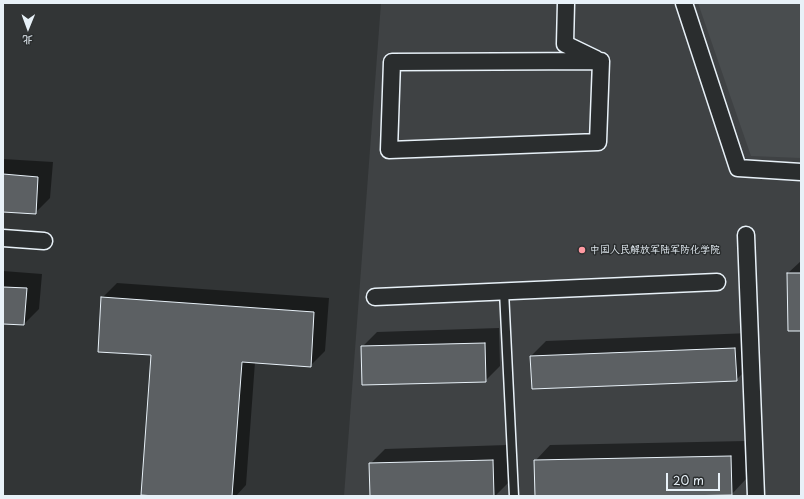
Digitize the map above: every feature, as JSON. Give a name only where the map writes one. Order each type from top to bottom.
[{"type":"street","points":[[566,3],[565,44],[601,61]]},
{"type":"street","points":[[684,3],[738,168],[801,172]]},
{"type":"street","points":[[601,61],[598,142],[389,150],[392,62],[601,61]]},
{"type":"street","points":[[746,235],[756,496]]},
{"type":"street","points":[[3,238],[44,241]]},
{"type":"street","points":[[375,297],[717,282]]},
{"type":"lane","points":[[504,291],[514,496]]},
{"type":"shaded area","name":"中国人民解放军陆军防化学院","points":[[381,3],[801,3],[801,496],[344,496]]},
{"type":"shaded area","points":[[698,3],[801,3],[801,158],[751,156]]},
{"type":"building","points":[[3,174],[38,177],[36,214],[3,212]]},
{"type":"building","points":[[787,273],[801,273],[801,331],[788,331]]},
{"type":"building","points":[[3,287],[27,288],[24,325],[3,324]]},
{"type":"building","points":[[101,297],[314,312],[311,367],[242,362],[232,496],[141,495],[151,355],[98,352]]},
{"type":"building","points":[[485,343],[486,382],[362,385],[361,346]]},
{"type":"building","points":[[735,348],[737,381],[532,389],[530,356]]},
{"type":"building","points":[[731,456],[732,495],[535,496],[534,460]]},
{"type":"building","points":[[493,460],[494,496],[370,496],[369,463]]},
{"type":"place","name":"中国人民解放军陆军防化学院","points":[[582,250]]}]
